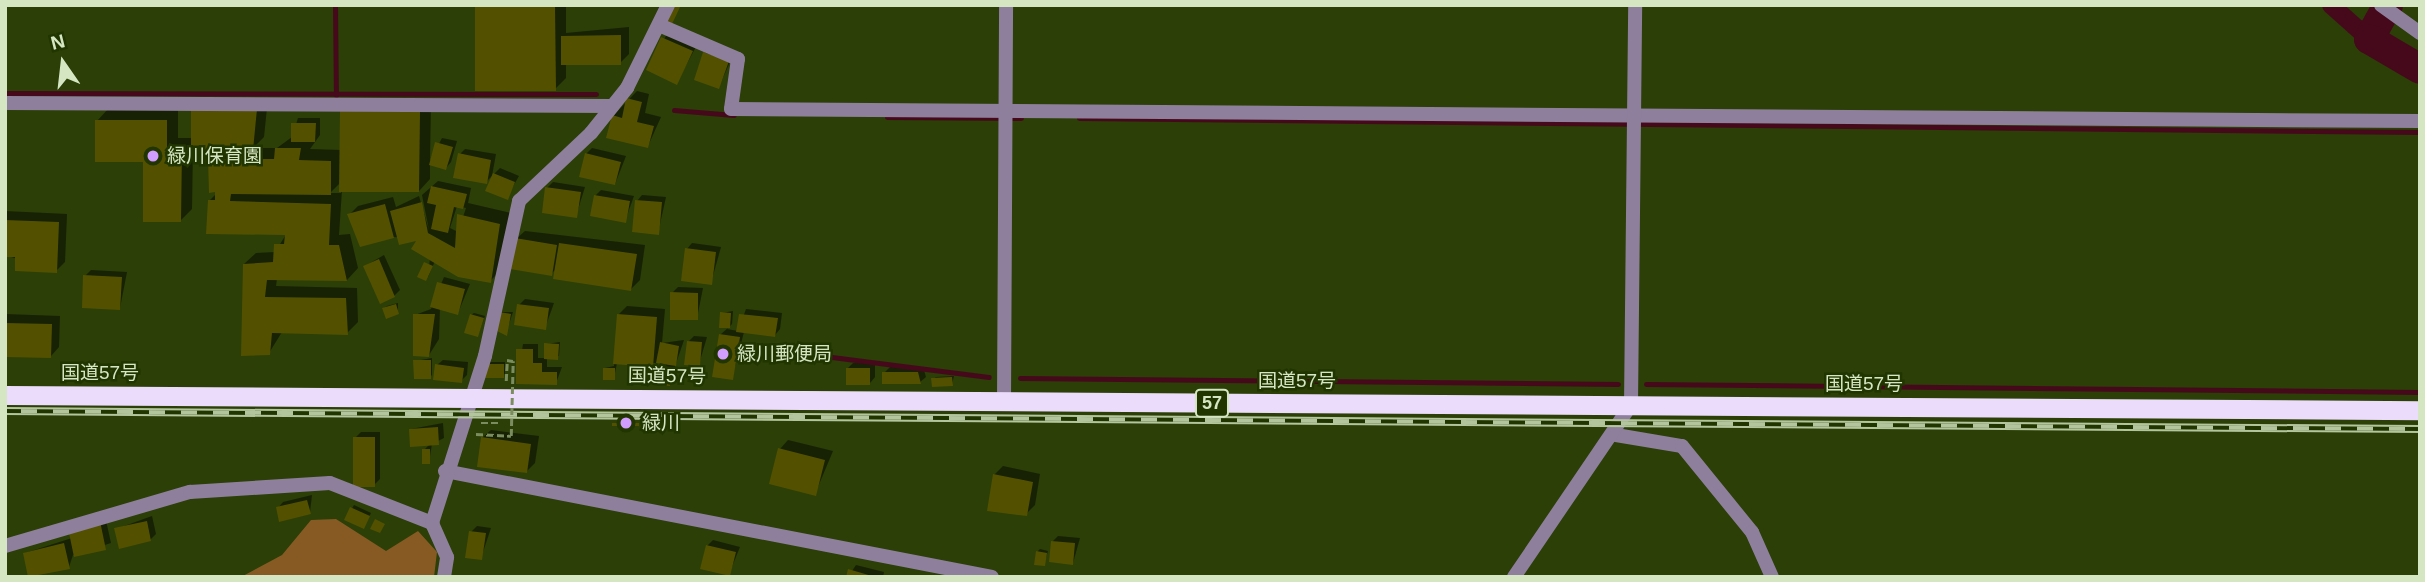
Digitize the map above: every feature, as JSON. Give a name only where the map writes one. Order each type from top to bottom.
[{"type":"highway","name":"国道57号","points":[[5,395],[2420,410]]},
{"type":"street","points":[[443,577],[447,557],[432,523],[445,471],[473,397],[519,201],[612,106],[659,26],[668,5]]},
{"type":"street","points":[[1004,401],[1006,5]]},
{"type":"street","points":[[1514,577],[1616,435],[1631,405],[1635,5]]},
{"type":"street","points":[[2381,5],[2420,33]]},
{"type":"street","points":[[659,26],[738,59],[731,109],[2420,121]]},
{"type":"street","points":[[5,103],[612,106]]},
{"type":"street","points":[[1616,435],[1682,446],[1752,533],[1772,577]]},
{"type":"street","points":[[445,471],[992,577]]},
{"type":"street","points":[[5,546],[190,492],[330,483],[432,523]]},
{"type":"path","points":[[471,434],[511,436],[513,361],[507,360],[507,378]]},
{"type":"shaded area","points":[[336,519],[386,551],[418,531],[437,552],[434,577],[241,577],[282,555],[311,520]]},
{"type":"building","points":[[475,5],[555,5],[556,91],[475,91]]},
{"type":"building","points":[[673,5],[681,5],[672,24],[666,22]]},
{"type":"building","points":[[621,35],[621,65],[561,65],[561,36]]},
{"type":"building","points":[[661,37],[693,51],[677,85],[646,70]]},
{"type":"building","points":[[703,52],[729,61],[719,89],[694,80]]},
{"type":"building","points":[[626,98],[642,102],[637,122],[654,126],[648,148],[606,138],[612,115],[622,118]]},
{"type":"building","points":[[191,108],[257,109],[253,150],[245,151],[245,159],[274,159],[275,148],[301,148],[299,160],[331,161],[331,195],[231,194],[230,201],[331,204],[329,245],[339,245],[347,281],[267,280],[265,297],[346,298],[348,335],[272,333],[270,355],[241,356],[243,264],[273,262],[274,244],[284,244],[285,235],[206,234],[208,200],[215,200],[215,192],[209,193],[208,159],[229,159],[229,149],[191,149]]},
{"type":"building","points":[[340,111],[420,112],[419,192],[339,192]]},
{"type":"building","points":[[95,120],[167,120],[167,149],[182,149],[181,222],[143,222],[143,162],[95,162]]},
{"type":"building","points":[[291,123],[316,123],[315,142],[291,142]]},
{"type":"building","points":[[435,142],[453,147],[446,170],[429,165]]},
{"type":"building","points":[[458,153],[491,160],[487,184],[453,178]]},
{"type":"building","points":[[585,153],[621,162],[615,185],[579,177]]},
{"type":"building","points":[[493,173],[515,182],[508,200],[485,191]]},
{"type":"building","points":[[431,186],[467,194],[463,209],[454,207],[448,233],[431,229],[436,205],[427,203]]},
{"type":"building","points":[[545,187],[581,192],[577,218],[542,213]]},
{"type":"building","points":[[594,195],[630,201],[626,223],[590,216]]},
{"type":"building","points":[[635,200],[662,202],[659,235],[632,232]]},
{"type":"building","points":[[422,202],[428,233],[455,248],[457,214],[500,224],[491,283],[458,277],[411,249],[416,241],[399,245],[390,211]]},
{"type":"building","points":[[385,204],[394,238],[360,247],[347,214]]},
{"type":"building","points":[[5,220],[59,222],[57,273],[15,271],[15,257],[5,257]]},
{"type":"building","points":[[515,238],[557,245],[552,276],[510,269]]},
{"type":"building","points":[[559,243],[637,254],[631,291],[553,279]]},
{"type":"building","points":[[685,248],[716,252],[712,285],[681,281]]},
{"type":"building","points":[[379,259],[395,297],[380,304],[363,266]]},
{"type":"building","points":[[424,262],[433,266],[426,281],[417,277]]},
{"type":"building","points":[[83,275],[122,277],[120,310],[82,308]]},
{"type":"building","points":[[437,282],[465,289],[458,315],[430,307]]},
{"type":"building","points":[[670,292],[698,293],[698,320],[670,320]]},
{"type":"building","points":[[396,304],[399,314],[386,319],[382,308]]},
{"type":"building","points":[[517,304],[549,308],[546,330],[514,325]]},
{"type":"building","points":[[499,312],[511,314],[507,336],[495,330]]},
{"type":"building","points":[[720,312],[731,313],[730,328],[719,328]]},
{"type":"building","points":[[413,314],[435,314],[429,357],[413,356]]},
{"type":"building","points":[[470,314],[484,318],[478,337],[464,333]]},
{"type":"building","points":[[617,314],[657,317],[653,367],[613,364]]},
{"type":"building","points":[[739,314],[778,318],[775,337],[736,332]]},
{"type":"building","points":[[5,323],[52,324],[51,358],[5,357]]},
{"type":"building","points":[[719,334],[740,337],[733,380],[712,377]]},
{"type":"building","points":[[687,341],[702,342],[700,366],[684,365]]},
{"type":"building","points":[[660,342],[679,346],[676,366],[656,363]]},
{"type":"building","points":[[544,343],[559,344],[558,360],[544,359]]},
{"type":"building","points":[[516,349],[533,349],[533,363],[542,363],[542,372],[557,372],[557,385],[516,384]]},
{"type":"building","points":[[413,360],[431,360],[431,379],[414,379]]},
{"type":"building","points":[[435,364],[464,368],[462,383],[433,380]]},
{"type":"building","points":[[484,364],[504,364],[504,378],[484,378]]},
{"type":"building","points":[[603,368],[615,368],[615,380],[603,380]]},
{"type":"building","points":[[660,368],[671,369],[670,386],[658,385]]},
{"type":"building","points":[[846,368],[870,368],[870,385],[846,385]]},
{"type":"building","points":[[882,372],[918,372],[921,384],[882,384]]},
{"type":"building","points":[[651,373],[656,374],[654,384],[649,383]]},
{"type":"building","points":[[952,377],[953,386],[932,387],[931,378]]},
{"type":"building","points":[[612,423],[639,423],[639,426],[612,426]]},
{"type":"building","points":[[438,427],[439,445],[410,447],[409,429]]},
{"type":"building","points":[[353,437],[375,437],[375,487],[353,487]]},
{"type":"building","points":[[481,437],[531,444],[527,473],[477,467]]},
{"type":"building","points":[[778,448],[825,460],[816,496],[769,484]]},
{"type":"building","points":[[422,449],[430,449],[430,464],[422,464]]},
{"type":"building","points":[[993,474],[1033,482],[1027,516],[987,511]]},
{"type":"building","points":[[307,500],[311,514],[279,522],[276,507]]},
{"type":"building","points":[[350,507],[370,516],[364,529],[344,520]]},
{"type":"building","points":[[375,519],[385,524],[380,533],[370,529]]},
{"type":"building","points":[[100,521],[106,550],[74,557],[68,528]]},
{"type":"building","points":[[147,521],[151,541],[119,549],[114,528]]},
{"type":"building","points":[[469,531],[486,533],[482,560],[465,558]]},
{"type":"building","points":[[1051,541],[1075,543],[1073,565],[1049,562]]},
{"type":"building","points":[[64,543],[70,569],[28,577],[23,553]]},
{"type":"building","points":[[706,545],[736,552],[730,576],[700,569]]},
{"type":"building","points":[[1036,551],[1047,553],[1045,566],[1034,565]]},
{"type":"building","points":[[848,569],[872,576],[872,577],[846,577]]},
{"type":"waterway","points":[[335,5],[336,95]]},
{"type":"waterway","points":[[2331,5],[2369,39]]},
{"type":"waterway","points":[[2388,5],[2369,39],[2420,69]]},
{"type":"waterway","points":[[5,93],[596,94]]},
{"type":"waterway","points":[[674,110],[734,115]]},
{"type":"waterway","points":[[887,117],[1021,118]]},
{"type":"waterway","points":[[1079,118],[2420,132]]},
{"type":"waterway","points":[[824,356],[989,377]]},
{"type":"waterway","points":[[1020,378],[1618,384]]},
{"type":"waterway","points":[[1646,384],[2420,392]]},
{"type":"railway","points":[[5,411],[2420,429]]},
{"type":"place","name":"緑川保育園","points":[[153,156]]},
{"type":"place","name":"緑川郵便局","points":[[723,354]]},
{"type":"place","name":"緑川","points":[[626,423]]}]
